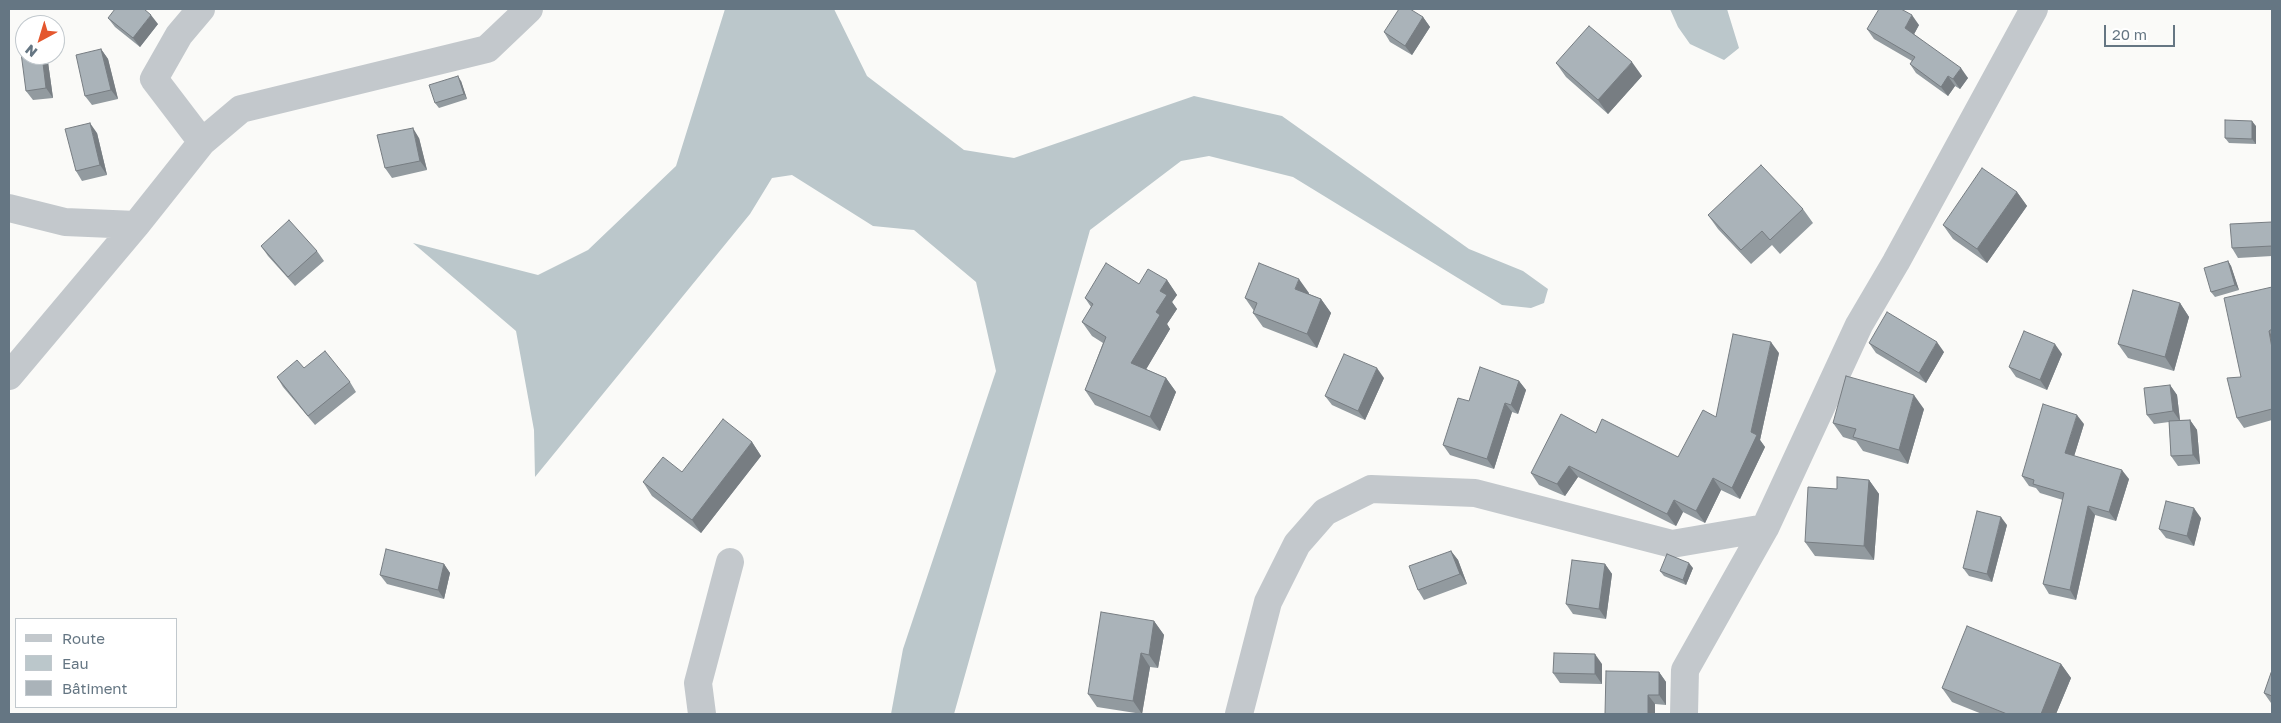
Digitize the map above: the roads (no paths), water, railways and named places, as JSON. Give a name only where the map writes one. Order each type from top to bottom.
[{"type":"street","points":[[201,9],[179,35],[154,79],[202,142]]},
{"type":"street","points":[[9,376],[136,225],[202,142],[241,109],[487,49],[529,9]]},
{"type":"street","points":[[1684,714],[1685,670],[1765,528],[1858,325],[1896,262],[2034,9]]},
{"type":"street","points":[[9,208],[65,222],[136,225]]},
{"type":"street","points":[[1239,714],[1268,602],[1297,544],[1325,512],[1372,489],[1474,493],[1672,544],[1765,528]]},
{"type":"street","points":[[702,714],[698,683],[730,562]]},
{"type":"water","points":[[725,9],[834,9],[867,76],[964,150],[1014,158],[1194,96],[1282,116],[1469,249],[1523,271],[1548,289],[1544,303],[1531,308],[1502,305],[1293,177],[1209,156],[1181,161],[1090,230],[954,714],[891,714],[903,649],[996,371],[976,282],[914,230],[873,226],[792,175],[772,178],[750,214],[535,477],[534,430],[516,331],[413,243],[538,275],[588,250],[676,166]]},
{"type":"water","points":[[1670,9],[1727,9],[1739,48],[1724,60],[1690,44],[1678,27]]}]
